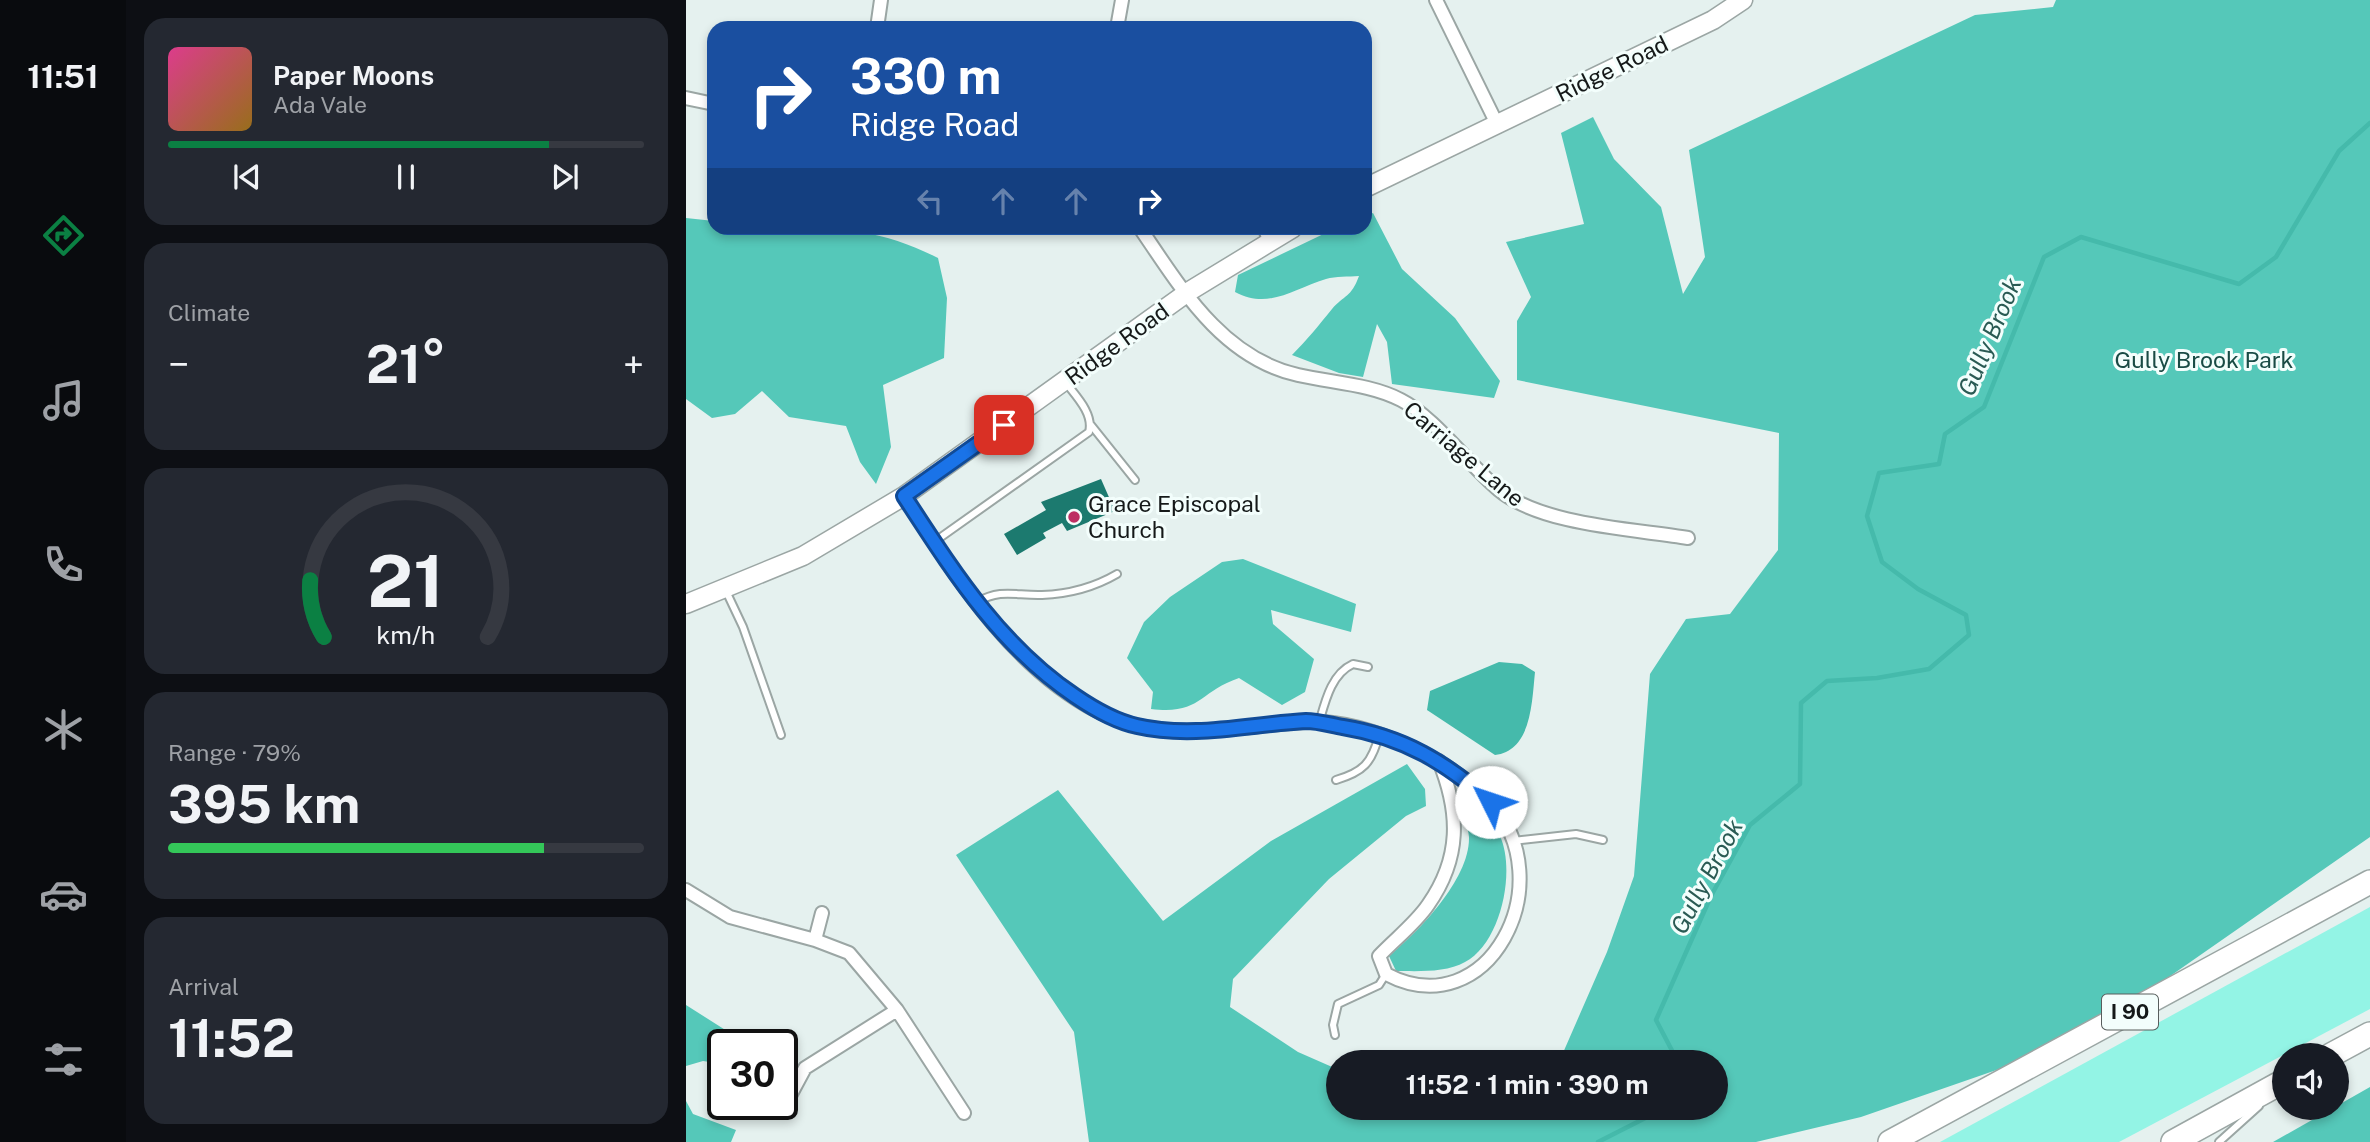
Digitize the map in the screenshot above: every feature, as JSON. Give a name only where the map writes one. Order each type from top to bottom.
[{"type":"highway","name":"I 90","points":[[1889,1142],[2370,882]]},
{"type":"highway","points":[[2349,1046],[2370,1034]]},
{"type":"highway","points":[[2173,1142],[2272,1089]]},
{"type":"main road","name":"Ridge Road","points":[[1372,185],[1713,20],[1744,0]]},
{"type":"main road","name":"Ridge Road","points":[[686,604],[803,556],[904,496],[1065,382],[1264,235]]},
{"type":"street","points":[[878,21],[881,0]]},
{"type":"street","points":[[1118,21],[1122,0]]},
{"type":"street","points":[[1436,0],[1498,126]]},
{"type":"street","points":[[686,99],[707,103]]},
{"type":"street","name":"Carriage Lane","points":[[1145,235],[1174,278],[1188,292],[1218,333],[1258,363],[1297,375],[1360,386],[1405,402],[1501,491],[1529,509],[1688,538]]},
{"type":"street","points":[[904,496],[975,603],[1008,641],[1052,681],[1097,711],[1136,726],[1188,732],[1308,721],[1379,735],[1409,744],[1438,761],[1458,773],[1491,802],[1513,841],[1520,862],[1520,904],[1505,939],[1488,963],[1452,981],[1421,986],[1404,984],[1386,974],[1379,956],[1428,906],[1448,870],[1455,838],[1451,792],[1438,761]]},
{"type":"street","points":[[686,890],[730,917],[815,940],[849,953],[897,1010],[964,1112]]},
{"type":"street","points":[[815,940],[822,913]]},
{"type":"street","points":[[798,1081],[805,1068],[897,1010]]},
{"type":"lane","points":[[1065,382],[1080,401],[1091,425],[1135,480]]},
{"type":"lane","points":[[934,542],[1089,432],[1091,425]]},
{"type":"lane","points":[[975,603],[992,594],[1005,592],[1043,595],[1084,590],[1116,574]]},
{"type":"lane","points":[[725,589],[743,627],[781,735]]},
{"type":"lane","points":[[1320,723],[1333,683],[1342,672],[1353,664],[1368,667]]},
{"type":"lane","points":[[1336,780],[1367,766],[1374,755],[1379,735]]},
{"type":"lane","points":[[1513,841],[1576,834],[1603,840]]},
{"type":"lane","points":[[1335,1035],[1333,1025],[1338,1004],[1379,985],[1386,974]]},
{"type":"lane","points":[[2219,1142],[2272,1094]]},
{"type":"shaded area","points":[[1499,662],[1522,664],[1535,672],[1531,710],[1523,734],[1507,751],[1495,755],[1427,710],[1430,691]]},
{"type":"shaded area","points":[[2370,907],[2370,1009],[2306,1043],[2272,1043],[2272,1061],[2119,1142],[1940,1142]]},
{"type":"green space","name":"Gully Brook Park","points":[[2056,0],[2370,0],[2370,837],[2074,1043],[1861,1117],[1756,1142],[1089,1142],[1074,1032],[956,855],[1058,790],[1163,921],[1271,841],[1407,764],[1425,789],[1426,806],[1406,816],[1329,879],[1233,979],[1230,1007],[1298,1052],[1326,1064],[1326,1120],[1728,1120],[1728,1050],[1564,1050],[1607,952],[1634,876],[1650,674],[1686,619],[1730,614],[1778,550],[1779,433],[1517,380],[1517,321],[1531,297],[1506,242],[1584,224],[1561,133],[1593,117],[1614,159],[1661,207],[1683,294],[1705,257],[1689,150],[1975,15],[2053,7]]},
{"type":"green space","points":[[1372,213],[1402,269],[1455,318],[1500,381],[1494,398],[1392,384],[1387,342],[1377,324],[1363,377],[1339,373],[1292,355],[1350,292],[1359,276],[1326,279],[1270,298],[1247,297],[1235,292],[1238,275],[1321,235],[1372,235]]},
{"type":"green space","points":[[686,218],[707,220],[707,235],[877,235],[910,245],[938,258],[947,298],[944,358],[883,385],[891,447],[876,484],[860,462],[846,426],[789,417],[762,391],[735,414],[712,418],[686,399]]},
{"type":"green space","points":[[1243,559],[1356,604],[1351,632],[1271,610],[1273,624],[1314,659],[1305,692],[1282,705],[1239,678],[1190,706],[1167,710],[1151,709],[1153,692],[1127,658],[1144,622],[1170,597],[1222,562]]},
{"type":"green space","points":[[1461,794],[1469,797],[1495,827],[1505,851],[1505,886],[1496,923],[1477,953],[1457,966],[1440,970],[1396,971],[1389,956],[1441,903],[1461,870],[1469,837]]},
{"type":"green space","points":[[686,1005],[724,1029],[707,1029],[707,1062],[686,1066]]},
{"type":"green space","points":[[2370,1087],[2370,1142],[2273,1142],[2312,1120],[2349,1120],[2349,1099]]},
{"type":"green space","points":[[686,1101],[693,1114],[736,1130],[731,1142],[686,1142]]},
{"type":"building","name":"Grace Episcopal Church","points":[[1101,479],[1115,511],[1067,531],[1062,523],[1043,533],[1046,538],[1017,555],[1004,534],[1046,510],[1041,502]]},
{"type":"waterway","name":"Gully Brook","points":[[1672,1050],[1656,1020],[1711,896],[1750,825],[1800,784],[1801,703],[1827,681],[1877,678],[1929,669],[1969,635],[1966,615],[1918,589],[1882,562],[1867,516],[1879,473],[1939,464],[1945,434],[1984,407],[2044,257],[2081,237],[2239,284],[2276,257],[2339,151],[2370,123]]},
{"type":"waterway","name":"Gully Brook","points":[[1598,1142],[1641,1120]]},
{"type":"place","name":"Grace Episcopal Church","points":[[1074,517]]},
{"type":"route","points":[[1004,425],[904,496],[970,597],[1008,641],[1052,681],[1097,711],[1136,726],[1188,732],[1308,721],[1362,730],[1409,744],[1458,773],[1491,802]]}]
